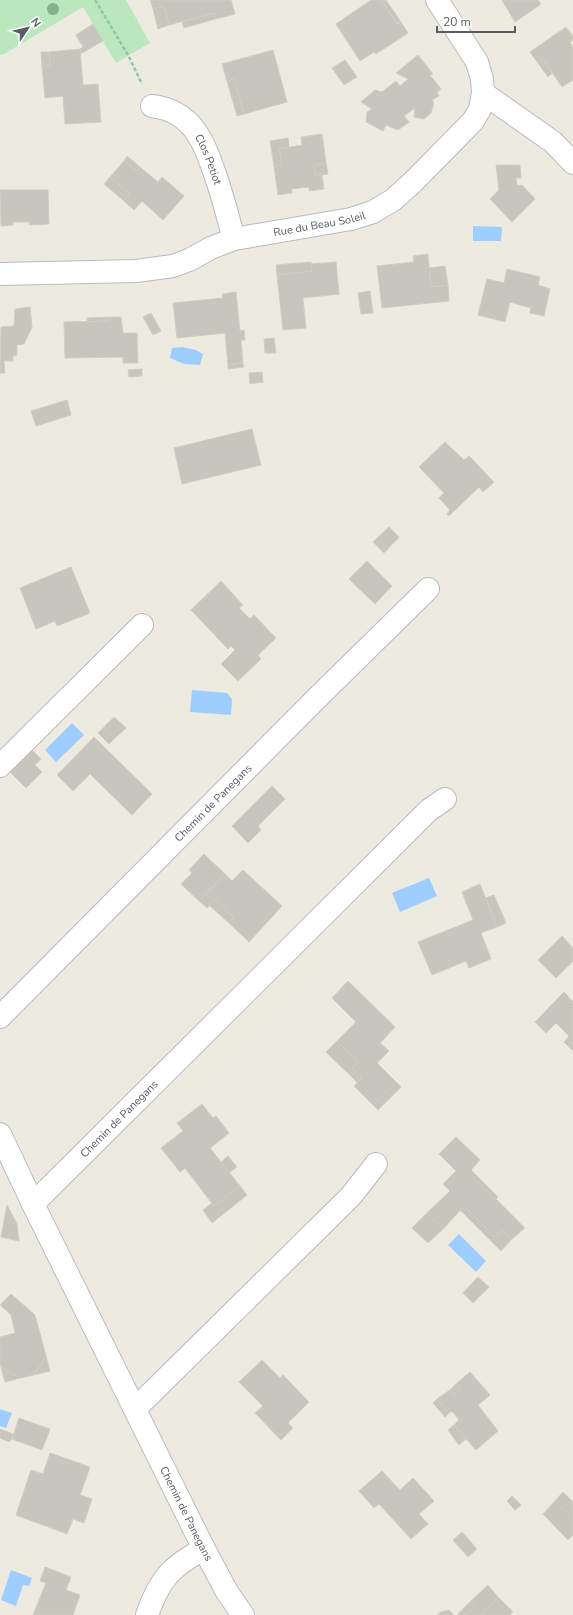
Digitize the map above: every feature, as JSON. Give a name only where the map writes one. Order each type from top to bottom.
[{"type":"street","name":"Rue du Beau Soleil","points":[[0,274],[136,271],[173,266],[234,239],[351,219],[373,212],[392,200],[413,182],[473,121],[480,109],[482,79],[477,62],[437,0]]},
{"type":"street","points":[[482,93],[553,142],[573,163]]},
{"type":"street","name":"Clos Petiot","points":[[152,106],[165,107],[176,113],[188,122],[206,146],[223,197],[234,239]]},
{"type":"street","name":"Chemin de Panegans","points":[[0,1017],[316,699],[428,589]]},
{"type":"street","points":[[0,766],[142,625]]},
{"type":"street","name":"Chemin de Panegans","points":[[33,1204],[423,816],[445,799]]},
{"type":"street","name":"Chemin de Panegans","points":[[0,1134],[33,1204],[204,1549],[227,1592],[243,1615]]},
{"type":"street","points":[[135,1409],[351,1196],[376,1164]]},
{"type":"street","points":[[147,1615],[154,1593],[166,1576],[178,1565],[204,1549]]},
{"type":"path","points":[[95,0],[128,55],[152,106]]},
{"type":"green space","points":[[0,0],[126,0],[150,43],[116,63],[83,7],[0,55]]},
{"type":"water","points":[[473,226],[502,227],[501,241],[473,241]]},
{"type":"water","points":[[182,347],[196,350],[203,354],[200,365],[184,364],[170,358],[172,348]]},
{"type":"water","points":[[192,690],[227,693],[232,699],[231,715],[190,712]]},
{"type":"water","points":[[72,723],[84,735],[56,762],[45,750]]},
{"type":"water","points":[[429,878],[437,896],[400,912],[392,893]]},
{"type":"water","points":[[459,1234],[486,1261],[476,1272],[448,1245]]},
{"type":"water","points":[[0,1409],[12,1413],[6,1428],[0,1426]]},
{"type":"water","points":[[11,1570],[32,1578],[29,1586],[23,1585],[16,1606],[1,1600]]},
{"type":"building","points":[[150,0],[231,0],[235,14],[215,19],[214,13],[169,25],[164,6],[153,9]]},
{"type":"building","points":[[371,0],[381,0],[397,24],[401,22],[408,33],[376,54],[374,52],[360,61],[336,24]]},
{"type":"building","points":[[381,0],[386,0],[401,22],[397,24]]},
{"type":"building","points":[[502,0],[538,0],[541,4],[515,22]]},
{"type":"building","points":[[164,6],[169,25],[158,29],[153,9]]},
{"type":"building","points":[[214,13],[215,19],[184,28],[182,22]]},
{"type":"building","points":[[93,24],[103,41],[80,54],[80,49],[83,47],[76,35]]},
{"type":"building","points":[[566,27],[573,36],[573,40],[570,42],[573,47],[573,80],[562,87],[543,59],[538,63],[530,52]]},
{"type":"building","points":[[80,49],[83,85],[98,84],[101,122],[65,124],[63,96],[45,98],[42,66],[50,65],[49,52]]},
{"type":"building","points":[[273,50],[287,102],[244,114],[234,79],[227,81],[222,64]]},
{"type":"building","points":[[41,52],[49,52],[50,65],[42,66]]},
{"type":"building","points":[[418,55],[433,74],[430,75],[441,89],[437,92],[439,96],[432,100],[434,103],[431,113],[424,119],[414,117],[415,108],[404,116],[409,122],[398,130],[386,125],[383,131],[366,122],[367,112],[372,109],[361,102],[375,90],[382,92],[396,81],[400,86],[408,79],[396,73]]},
{"type":"building","points":[[543,59],[552,73],[548,77],[538,63]]},
{"type":"building","points":[[345,60],[357,77],[344,85],[332,68]]},
{"type":"building","points":[[234,79],[244,114],[237,116],[227,81]]},
{"type":"building","points":[[322,134],[326,163],[314,165],[316,176],[322,175],[324,189],[309,191],[309,187],[291,189],[292,193],[278,195],[274,166],[282,165],[279,149],[302,145],[301,137]]},
{"type":"building","points":[[288,138],[289,147],[279,149],[282,165],[274,166],[270,141]]},
{"type":"building","points":[[127,156],[140,167],[137,171],[124,161]]},
{"type":"building","points":[[124,161],[137,171],[140,167],[158,182],[162,177],[184,196],[163,220],[142,201],[134,210],[124,201],[130,194],[110,177]]},
{"type":"building","points":[[326,163],[328,174],[316,176],[314,165]]},
{"type":"building","points":[[496,165],[520,165],[521,178],[516,178],[517,186],[522,185],[535,199],[512,222],[490,199],[499,190]]},
{"type":"building","points":[[110,177],[130,194],[124,201],[104,184]]},
{"type":"building","points":[[0,190],[48,190],[49,224],[29,225],[29,222],[13,222],[13,225],[1,226]]},
{"type":"building","points":[[428,254],[431,287],[448,285],[449,301],[382,308],[377,266],[414,262],[413,256]]},
{"type":"building","points":[[311,262],[312,271],[277,275],[276,265]]},
{"type":"building","points":[[336,262],[339,294],[303,298],[306,328],[283,330],[277,275],[312,271],[311,264]]},
{"type":"building","points":[[445,266],[448,285],[431,287],[429,268]]},
{"type":"building","points":[[507,269],[540,277],[538,285],[550,289],[544,316],[530,313],[531,308],[510,302],[505,322],[478,315],[487,279],[504,283]]},
{"type":"building","points":[[370,291],[373,313],[361,314],[358,293]]},
{"type":"building","points":[[236,292],[240,331],[244,330],[245,340],[241,340],[243,363],[228,365],[225,333],[177,338],[173,303],[223,298],[222,294]]},
{"type":"building","points":[[30,307],[32,327],[24,344],[17,345],[17,355],[13,356],[13,361],[4,361],[5,373],[0,373],[1,327],[14,326],[15,309]]},
{"type":"building","points":[[151,313],[161,331],[153,335],[143,317]]},
{"type":"building","points":[[109,317],[109,321],[87,322],[87,318]]},
{"type":"building","points":[[109,317],[121,317],[123,333],[137,333],[138,363],[123,363],[123,357],[65,358],[64,322],[109,321]]},
{"type":"building","points":[[274,338],[276,353],[265,353],[264,339]]},
{"type":"building","points":[[243,363],[244,367],[228,369],[228,365]]},
{"type":"building","points":[[142,369],[142,376],[129,377],[128,370]]},
{"type":"building","points":[[262,372],[263,382],[250,384],[249,373]]},
{"type":"building","points":[[67,400],[71,415],[36,426],[31,411]]},
{"type":"building","points":[[252,429],[261,465],[182,484],[174,448]]},
{"type":"building","points":[[445,442],[464,460],[469,456],[494,482],[483,492],[479,487],[449,516],[447,514],[450,510],[439,498],[444,493],[419,467]]},
{"type":"building","points":[[389,527],[399,537],[384,553],[373,542]]},
{"type":"building","points":[[367,561],[392,586],[375,604],[349,579]]},
{"type":"building","points":[[71,567],[90,613],[57,626],[55,621],[36,629],[20,588]]},
{"type":"building","points":[[221,581],[243,605],[239,608],[250,619],[254,615],[276,638],[258,655],[261,659],[238,681],[221,664],[235,650],[231,646],[228,649],[191,610]]},
{"type":"building","points":[[114,717],[126,728],[115,738],[104,727]]},
{"type":"building","points":[[104,727],[115,738],[109,744],[98,733]]},
{"type":"building","points":[[94,737],[152,794],[132,815],[90,774],[73,791],[57,775]]},
{"type":"building","points":[[32,750],[41,759],[35,765],[42,772],[26,788],[10,772]]},
{"type":"building","points":[[272,786],[285,799],[282,802],[269,789]]},
{"type":"building","points":[[269,789],[282,802],[258,826],[261,830],[248,843],[232,826]]},
{"type":"building","points":[[204,854],[225,874],[199,901],[181,884],[192,873],[189,870]]},
{"type":"building","points":[[243,870],[282,906],[249,942],[229,923],[234,918],[215,899],[207,908],[199,901],[225,874],[232,881]]},
{"type":"building","points":[[480,884],[497,927],[481,933],[491,959],[469,968],[466,961],[432,975],[418,942],[473,920],[462,892]]},
{"type":"building","points":[[494,895],[506,923],[497,927],[486,898]]},
{"type":"building","points":[[215,899],[234,918],[229,923],[209,905]]},
{"type":"building","points":[[562,936],[573,948],[573,961],[556,978],[538,960]]},
{"type":"building","points":[[348,981],[395,1027],[380,1043],[389,1051],[377,1063],[396,1082],[373,1105],[354,1086],[362,1078],[352,1068],[358,1062],[337,1041],[356,1022],[332,998]]},
{"type":"building","points":[[564,992],[573,1002],[573,1051],[564,1042],[569,1036],[556,1023],[546,1033],[535,1022]]},
{"type":"building","points":[[337,1041],[358,1062],[352,1068],[362,1078],[357,1082],[326,1052]]},
{"type":"building","points":[[396,1082],[401,1087],[378,1110],[373,1105]]},
{"type":"building","points":[[202,1104],[213,1118],[216,1116],[229,1133],[210,1148],[240,1186],[214,1206],[185,1168],[180,1172],[161,1148],[183,1131],[177,1123]]},
{"type":"building","points":[[456,1137],[480,1160],[471,1170],[498,1197],[496,1199],[525,1228],[512,1239],[503,1230],[495,1237],[464,1206],[443,1229],[427,1213],[450,1191],[443,1184],[456,1171],[439,1154]]},
{"type":"building","points":[[228,1156],[237,1167],[229,1173],[221,1162]]},
{"type":"building","points":[[240,1186],[247,1195],[212,1223],[203,1210],[212,1203],[214,1206]]},
{"type":"building","points":[[7,1205],[17,1224],[19,1241],[1,1237]]},
{"type":"building","points":[[464,1206],[495,1237],[503,1230],[512,1239],[501,1251],[460,1210]]},
{"type":"building","points":[[427,1213],[443,1229],[428,1243],[412,1228]]},
{"type":"building","points":[[478,1277],[489,1287],[473,1303],[463,1293]]},
{"type":"building","points":[[11,1294],[35,1315],[46,1356],[34,1375],[20,1378],[1,1367],[0,1363],[0,1337],[15,1333],[11,1315],[0,1305]]},
{"type":"building","points":[[46,1356],[50,1371],[34,1375]]},
{"type":"building","points":[[262,1360],[280,1378],[283,1375],[309,1402],[288,1423],[293,1428],[281,1440],[255,1413],[263,1406],[239,1382]]},
{"type":"building","points":[[1,1367],[20,1378],[5,1382]]},
{"type":"building","points":[[470,1372],[490,1395],[478,1405],[498,1431],[476,1450],[454,1425],[459,1420],[452,1411],[449,1413],[437,1399],[450,1390],[454,1395],[461,1388],[457,1383]]},
{"type":"building","points":[[457,1383],[461,1388],[454,1395],[450,1390]]},
{"type":"building","points":[[437,1399],[449,1413],[445,1417],[433,1403]]},
{"type":"building","points":[[19,1418],[50,1429],[42,1450],[12,1439]]},
{"type":"building","points":[[454,1425],[466,1439],[459,1445],[448,1430]]},
{"type":"building","points":[[0,1429],[13,1434],[9,1442],[0,1438]]},
{"type":"building","points":[[50,1453],[90,1467],[80,1495],[92,1499],[84,1523],[73,1519],[67,1534],[16,1515],[31,1470],[43,1474]]},
{"type":"building","points":[[382,1471],[400,1490],[413,1478],[434,1501],[419,1514],[428,1524],[411,1539],[379,1504],[374,1508],[359,1491]]},
{"type":"building","points":[[563,1492],[573,1502],[573,1519],[555,1501]]},
{"type":"building","points":[[512,1496],[521,1505],[515,1510],[507,1501]]},
{"type":"building","points":[[555,1501],[573,1519],[573,1535],[568,1540],[543,1514]]},
{"type":"building","points":[[462,1532],[477,1549],[468,1557],[453,1540]]},
{"type":"building","points":[[45,1567],[71,1577],[66,1590],[80,1595],[73,1615],[33,1615],[46,1583],[40,1581]]},
{"type":"building","points":[[488,1585],[498,1597],[483,1613],[485,1615],[457,1615],[462,1610],[466,1614],[475,1606],[471,1601]]},
{"type":"building","points":[[498,1597],[513,1612],[510,1615],[485,1615],[483,1613]]},
{"type":"building","points":[[471,1601],[475,1606],[466,1614],[462,1610]]},
{"type":"building","points":[[449,1610],[454,1615],[437,1615],[441,1612]]}]
